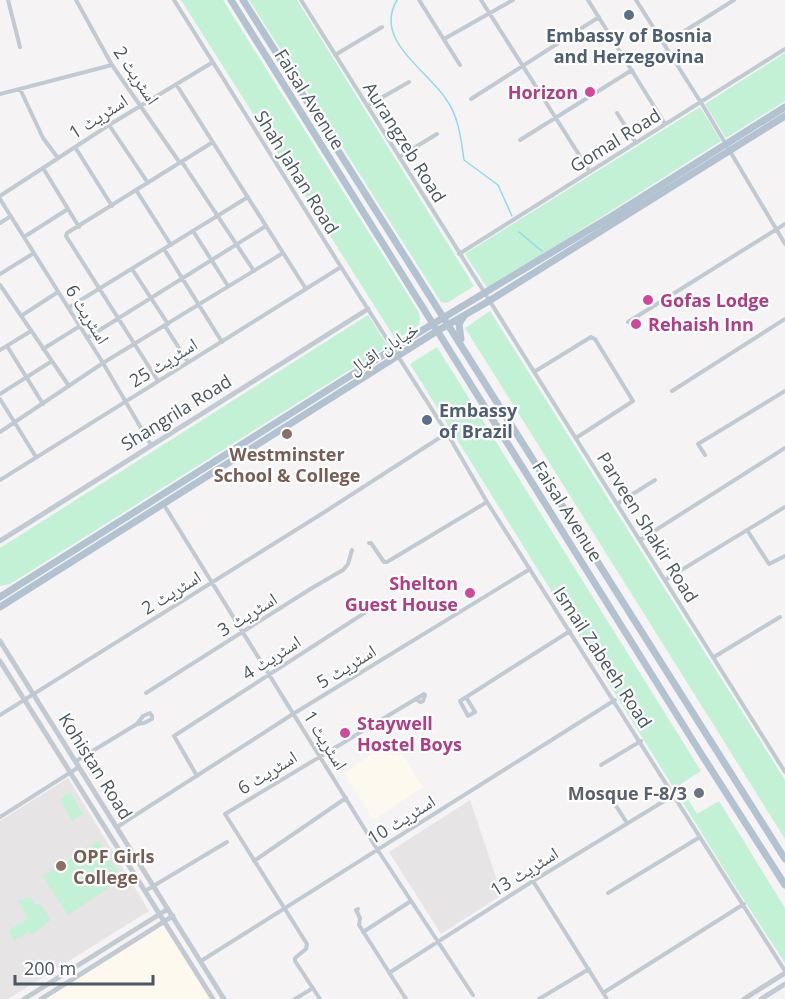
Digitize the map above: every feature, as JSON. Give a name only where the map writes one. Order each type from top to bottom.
[{"type":"main road","name":"Faisal Avenue","points":[[231,0],[710,769],[785,885]]},
{"type":"main road","name":"Faisal Avenue","points":[[243,0],[785,859]]},
{"type":"main road","name":"خیابان اقبال","points":[[728,148],[785,107]]},
{"type":"main road","name":"خیابان اقبال","points":[[0,607],[399,356],[446,321],[487,298],[728,148],[785,116]]},
{"type":"main road","points":[[433,300],[445,309],[466,309],[458,328],[464,349]]},
{"type":"main road","points":[[418,333],[424,321],[422,308]]},
{"type":"main road","name":"خیابان اقبال","points":[[0,597],[418,333],[435,328]]},
{"type":"main road","points":[[422,341],[432,339],[438,341],[452,355]]},
{"type":"main road","points":[[0,590],[16,587]]},
{"type":"main road","points":[[700,752],[709,754],[711,744]]},
{"type":"main road","points":[[710,769],[713,760],[722,761]]},
{"type":"street","points":[[8,0],[20,47]]},
{"type":"street","name":"اسٹریٹ 2","points":[[76,0],[112,65],[254,271]]},
{"type":"street","name":"Shah Jahan Road","points":[[174,0],[340,267],[399,356]]},
{"type":"street","name":"Aurangzeb Road","points":[[301,0],[487,298]]},
{"type":"street","points":[[419,0],[460,65]]},
{"type":"street","points":[[481,0],[590,172]]},
{"type":"street","points":[[444,39],[513,0]]},
{"type":"street","points":[[588,0],[665,124]]},
{"type":"street","points":[[636,0],[785,244]]},
{"type":"street","points":[[664,44],[734,0]]},
{"type":"street","points":[[471,99],[599,17]]},
{"type":"street","points":[[335,55],[382,27]]},
{"type":"street","name":"Gomal Road","points":[[459,254],[785,49]]},
{"type":"street","name":"اسٹریٹ 1","points":[[0,197],[140,105],[213,62]]},
{"type":"street","points":[[0,94],[112,65]]},
{"type":"street","points":[[520,140],[632,70]]},
{"type":"street","points":[[367,106],[409,82]]},
{"type":"street","points":[[176,84],[306,289]]},
{"type":"street","points":[[20,89],[43,138],[58,158]]},
{"type":"street","points":[[617,113],[636,143]]},
{"type":"street","points":[[109,125],[148,183]]},
{"type":"street","points":[[399,157],[437,134]]},
{"type":"street","points":[[158,381],[66,236],[213,142]]},
{"type":"street","points":[[75,147],[112,206]]},
{"type":"street","points":[[43,168],[79,227]]},
{"type":"street","points":[[136,190],[171,245]]},
{"type":"street","name":"اسٹریٹ 6","points":[[0,197],[151,445]]},
{"type":"street","points":[[68,308],[248,197]]},
{"type":"street","points":[[24,237],[68,209]]},
{"type":"street","points":[[0,223],[11,216]]},
{"type":"street","points":[[628,322],[785,224]]},
{"type":"street","points":[[87,338],[266,226]]},
{"type":"street","points":[[193,231],[228,286]]},
{"type":"street","points":[[164,249],[222,342]]},
{"type":"street","points":[[0,274],[34,253]]},
{"type":"street","points":[[0,432],[103,363],[283,253]]},
{"type":"street","name":"اسٹریٹ 25","points":[[0,480],[340,267]]},
{"type":"street","points":[[132,268],[188,362]]},
{"type":"street","points":[[0,285],[69,386]]},
{"type":"street","points":[[21,316],[58,292]]},
{"type":"street","name":"Parveen Shakir Road","points":[[487,298],[785,772]]},
{"type":"street","name":"Shangrila Road","points":[[0,541],[368,309]]},
{"type":"street","points":[[672,391],[785,319]]},
{"type":"street","points":[[43,349],[80,326]]},
{"type":"street","points":[[31,331],[2,348],[26,377],[43,404]]},
{"type":"street","points":[[534,372],[593,337],[633,401],[576,438]]},
{"type":"street","name":"Ismail Zabeeh Road","points":[[399,356],[487,502],[641,741],[785,972]]},
{"type":"street","points":[[0,394],[52,361]]},
{"type":"street","points":[[705,455],[698,444],[785,391]]},
{"type":"street","points":[[0,399],[36,457]]},
{"type":"street","name":"اسٹریٹ 2","points":[[0,715],[447,433]]},
{"type":"street","points":[[640,540],[785,448]]},
{"type":"street","points":[[617,504],[656,480]]},
{"type":"street","name":"اسٹریٹ 1","points":[[158,497],[377,849],[473,995]]},
{"type":"street","points":[[369,543],[387,562],[487,502]]},
{"type":"street","points":[[665,580],[785,507]]},
{"type":"street","points":[[747,530],[768,564],[785,556]]},
{"type":"street","name":"اسٹریٹ 3","points":[[146,693],[338,574],[348,564],[352,550]]},
{"type":"street","name":"اسٹریٹ 5","points":[[117,827],[293,714],[530,569]]},
{"type":"street","name":"اسٹریٹ 4","points":[[197,776],[174,736],[383,601]]},
{"type":"street","points":[[713,657],[780,617]]},
{"type":"street","points":[[466,697],[475,712],[468,716],[460,701],[466,697],[570,631]]},
{"type":"street","name":"Kohistan Road","points":[[0,641],[224,999]]},
{"type":"street","name":"Kohistan Road","points":[[0,661],[213,999]]},
{"type":"street","name":"اسٹریٹ 6","points":[[254,861],[225,814],[416,699]]},
{"type":"street","name":"اسٹریٹ 10","points":[[201,961],[615,700]]},
{"type":"street","points":[[0,817],[70,772],[77,764],[137,724]]},
{"type":"street","points":[[601,765],[641,741]]},
{"type":"street","name":"اسٹریٹ 13","points":[[389,973],[674,795]]},
{"type":"street","points":[[320,999],[295,961],[295,958],[308,947],[254,861],[346,798]]},
{"type":"street","points":[[611,798],[627,823]]},
{"type":"street","points":[[608,893],[700,837]]},
{"type":"street","points":[[145,891],[227,842]]},
{"type":"street","points":[[533,881],[607,999]]},
{"type":"street","points":[[363,932],[411,901]]},
{"type":"street","points":[[603,993],[744,904]]},
{"type":"street","points":[[24,999],[168,909]]},
{"type":"street","points":[[358,909],[356,910],[360,918],[358,924],[406,999]]},
{"type":"street","points":[[41,999],[173,916]]},
{"type":"street","points":[[192,966],[201,961]]},
{"type":"street","points":[[539,999],[589,969]]},
{"type":"street","points":[[744,999],[785,972]]},
{"type":"street","points":[[202,981],[210,975]]},
{"type":"street","points":[[760,999],[785,984]]},
{"type":"street","points":[[295,999],[313,988]]},
{"type":"shaded area","points":[[393,740],[423,787],[374,820],[344,773]]},
{"type":"shaded area","name":"OPF Girls College","points":[[68,778],[149,911],[8,999],[0,999],[0,821]]},
{"type":"shaded area","points":[[470,800],[502,895],[441,934],[389,852]]},
{"type":"shaded area","points":[[164,921],[213,999],[41,999]]},
{"type":"green space","points":[[181,0],[223,0],[418,311],[419,325],[396,340]]},
{"type":"green space","points":[[249,0],[297,0],[474,286],[447,303],[441,302]]},
{"type":"green space","points":[[785,53],[785,101],[726,138],[705,104]]},
{"type":"green space","points":[[700,107],[721,141],[488,289],[465,254]]},
{"type":"green space","points":[[490,311],[785,780],[785,839],[465,328]]},
{"type":"green space","points":[[368,315],[388,346],[10,584],[0,586],[0,548]]},
{"type":"green space","points":[[437,347],[701,771],[679,785],[697,814],[719,801],[785,908],[785,963],[410,364]]},
{"type":"green space","points":[[70,792],[83,814],[72,821],[60,799]]},
{"type":"green space","points":[[99,841],[122,879],[68,915],[43,876]]},
{"type":"green space","points":[[31,897],[35,905],[40,904],[51,920],[32,935],[29,931],[14,941],[9,930],[28,919],[18,901]]},
{"type":"waterway","points":[[397,0],[391,15],[392,28],[397,41],[405,54],[446,99],[454,113],[464,160],[498,185],[512,216]]},
{"type":"waterway","points":[[519,232],[542,251]]},
{"type":"place","name":"Embassy of Bosnia and Herzegovina","points":[[629,15]]},
{"type":"place","name":"Horizon","points":[[590,92]]},
{"type":"place","name":"Gofas Lodge","points":[[648,300]]},
{"type":"place","name":"Rehaish Inn","points":[[636,324]]},
{"type":"place","name":"Embassy of Brazil","points":[[427,420]]},
{"type":"place","name":"Westminster School & College","points":[[287,434]]},
{"type":"place","name":"Shelton Guest House","points":[[470,593]]},
{"type":"place","name":"Staywell Hostel Boys","points":[[345,733]]},
{"type":"place","name":"Mosque F-8/3","points":[[699,793]]},
{"type":"place","name":"OPF Girls College","points":[[61,866]]}]
